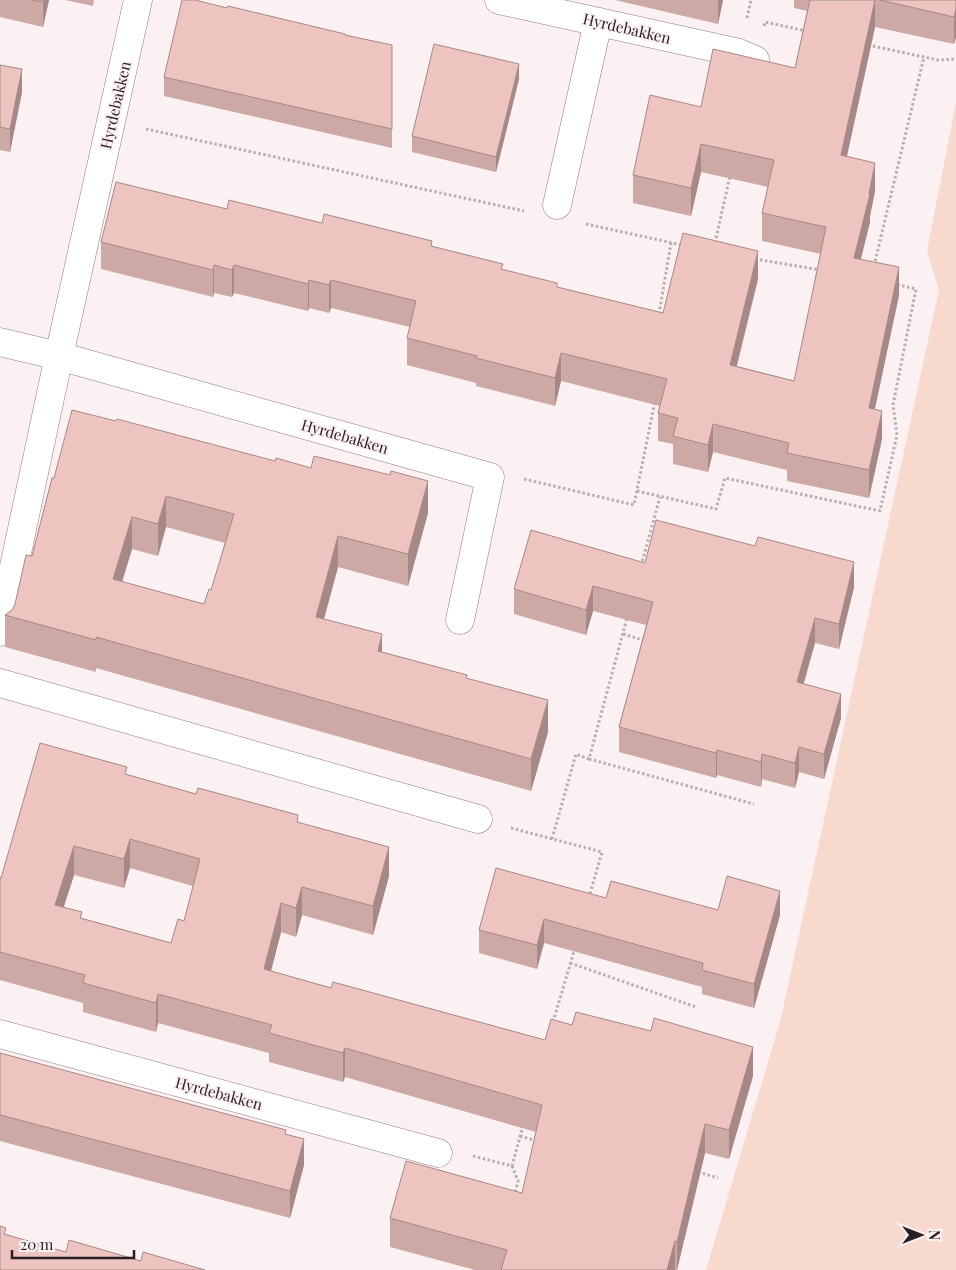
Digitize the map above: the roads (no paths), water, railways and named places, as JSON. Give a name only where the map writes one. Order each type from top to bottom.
[{"type":"street","name":"Hyrdebakken","points":[[0,632],[138,0]]},
{"type":"street","name":"Hyrdebakken","points":[[499,0],[739,53],[755,60]]},
{"type":"street","points":[[557,205],[598,22]]},
{"type":"street","name":"Hyrdebakken","points":[[0,342],[59,356],[490,476],[460,620]]},
{"type":"street","points":[[0,683],[478,819]]},
{"type":"street","name":"Hyrdebakken","points":[[0,1034],[438,1153]]}]
